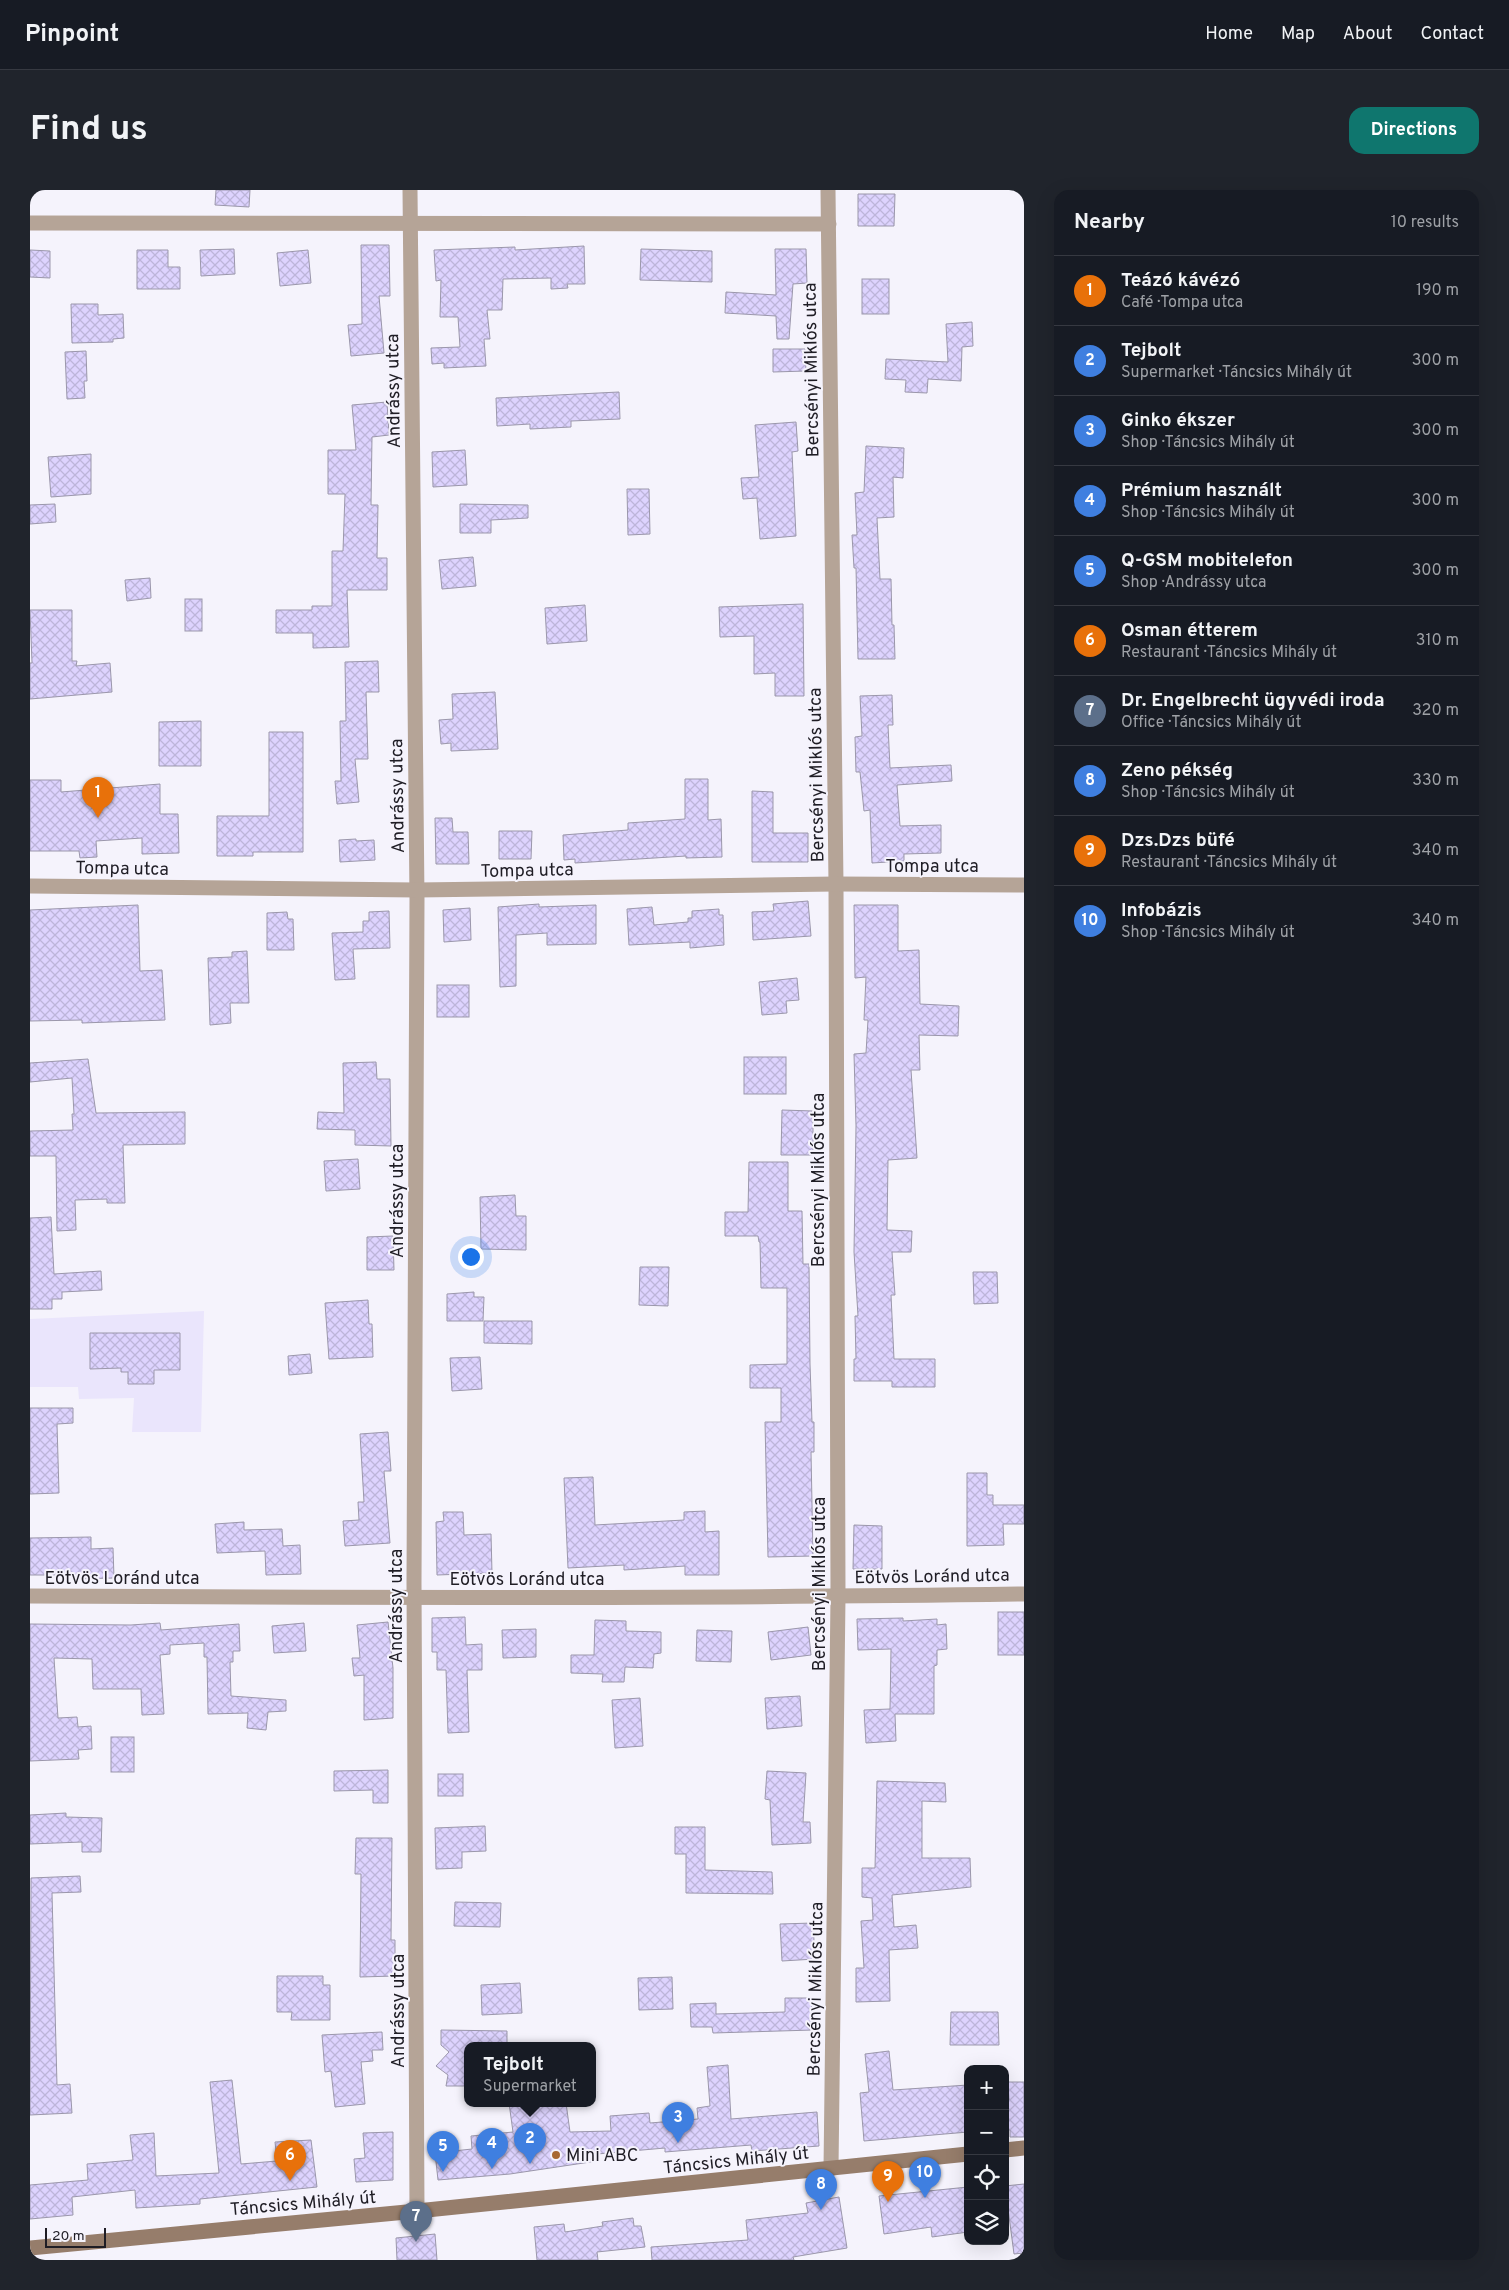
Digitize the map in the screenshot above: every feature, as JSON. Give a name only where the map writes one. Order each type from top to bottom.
[{"type":"street","name":"Andrássy utca","points":[[410,190],[417,890],[414,1599],[417,2211]]},
{"type":"street","name":"Bercsényi Miklós utca","points":[[828,190],[836,884],[838,1597],[832,2169]]},
{"type":"street","points":[[30,223],[829,224]]},
{"type":"street","name":"Tompa utca","points":[[30,886],[417,890],[836,884],[1024,884]]},
{"type":"street","name":"Eötvös Loránd utca","points":[[30,1596],[414,1599],[1024,1594]]},
{"type":"street","points":[[1009,2150],[1024,2148]]},
{"type":"street","name":"Táncsics Mihály út","points":[[30,2248],[417,2211],[964,2154]]},
{"type":"shaded area","points":[[204,1311],[201,1432],[132,1432],[134,1398],[79,1399],[78,1387],[30,1387],[30,1319]]},
{"type":"building","points":[[216,190],[250,190],[249,207],[215,205]]},
{"type":"building","points":[[858,194],[895,194],[894,226],[858,226]]},
{"type":"building","points":[[361,245],[389,245],[390,296],[379,296],[384,353],[351,356],[348,325],[362,324]]},
{"type":"building","points":[[584,246],[585,284],[567,284],[568,288],[551,289],[551,278],[503,279],[502,310],[487,310],[490,339],[484,339],[486,366],[444,368],[444,363],[432,364],[431,348],[460,347],[458,317],[440,317],[441,280],[436,281],[434,250],[515,247],[515,250]]},
{"type":"building","points":[[234,249],[235,274],[201,276],[200,250]]},
{"type":"building","points":[[641,249],[712,251],[712,282],[640,280]]},
{"type":"building","points":[[775,249],[806,249],[807,283],[793,284],[789,339],[777,339],[776,316],[725,313],[726,292],[776,295]]},
{"type":"building","points":[[30,250],[50,251],[50,278],[30,277]]},
{"type":"building","points":[[137,250],[168,250],[168,267],[180,267],[180,289],[137,289]]},
{"type":"building","points":[[308,250],[311,283],[280,286],[277,253]]},
{"type":"building","points":[[862,279],[889,279],[889,314],[862,314]]},
{"type":"building","points":[[71,304],[98,304],[98,315],[123,314],[124,338],[113,339],[113,342],[72,343]]},
{"type":"building","points":[[972,322],[973,346],[962,347],[961,381],[928,379],[927,393],[905,392],[906,380],[885,379],[886,359],[948,362],[946,324]]},
{"type":"building","points":[[773,349],[805,349],[806,371],[773,372]]},
{"type":"building","points":[[86,351],[87,381],[84,381],[85,398],[67,399],[65,352]]},
{"type":"building","points":[[619,392],[620,419],[571,421],[571,427],[530,429],[530,424],[497,426],[496,398]]},
{"type":"building","points":[[387,402],[389,435],[372,437],[371,505],[378,505],[377,558],[387,558],[387,590],[347,590],[349,647],[313,648],[313,633],[276,633],[276,610],[312,610],[312,606],[332,606],[332,551],[343,551],[345,494],[328,494],[328,450],[356,450],[352,405]]},
{"type":"building","points":[[796,422],[798,451],[792,452],[796,536],[760,539],[757,498],[743,499],[741,478],[759,477],[755,425]]},
{"type":"building","points":[[866,446],[904,448],[903,478],[893,477],[894,517],[877,518],[880,579],[891,579],[895,659],[858,659],[856,568],[854,568],[852,535],[857,535],[855,493],[864,492]]},
{"type":"building","points":[[465,450],[467,485],[433,487],[432,452]]},
{"type":"building","points":[[91,454],[91,494],[51,497],[48,457]]},
{"type":"building","points":[[627,489],[649,489],[650,534],[628,535]]},
{"type":"building","points":[[55,504],[56,522],[30,524],[30,505]]},
{"type":"building","points":[[460,504],[528,505],[528,518],[491,520],[491,533],[460,533]]},
{"type":"building","points":[[473,557],[476,586],[442,589],[439,560]]},
{"type":"building","points":[[150,578],[151,598],[127,601],[125,580]]},
{"type":"building","points":[[185,599],[202,599],[202,631],[185,631]]},
{"type":"building","points":[[803,604],[804,696],[775,696],[775,673],[754,674],[754,636],[720,637],[719,607]]},
{"type":"building","points":[[585,605],[587,641],[547,644],[545,608]]},
{"type":"building","points":[[30,610],[72,610],[72,661],[77,661],[76,666],[110,663],[112,692],[30,699],[30,663],[32,663]]},
{"type":"building","points":[[378,661],[379,692],[366,692],[368,759],[355,759],[359,802],[337,804],[335,781],[341,781],[340,721],[346,721],[345,662]]},
{"type":"building","points":[[495,692],[498,749],[451,751],[451,743],[441,744],[439,720],[453,719],[452,694]]},
{"type":"building","points":[[892,695],[893,725],[888,725],[890,768],[951,765],[952,781],[897,785],[900,826],[941,825],[941,853],[904,854],[904,861],[872,863],[870,810],[864,811],[860,772],[856,772],[855,737],[862,736],[860,696]]},
{"type":"building","points":[[201,721],[201,766],[159,766],[159,722]]},
{"type":"building","points":[[269,732],[303,732],[303,852],[253,852],[253,856],[217,856],[217,816],[269,816]]},
{"type":"building","points":[[685,779],[708,779],[708,820],[721,819],[722,857],[686,858],[686,856],[575,863],[575,859],[564,860],[563,835],[628,830],[628,823],[685,819]]},
{"type":"building","points":[[30,780],[61,780],[61,792],[160,784],[160,814],[178,814],[179,853],[142,854],[142,838],[96,841],[97,857],[80,858],[79,851],[30,851]]},
{"type":"building","points":[[752,791],[773,792],[773,833],[808,833],[808,862],[752,862]]},
{"type":"building","points":[[435,818],[452,818],[453,832],[468,832],[469,864],[436,864]]},
{"type":"building","points":[[499,831],[532,831],[531,859],[499,859]]},
{"type":"building","points":[[356,839],[356,841],[374,840],[375,860],[340,862],[339,840]]},
{"type":"building","points":[[808,901],[811,936],[753,940],[752,912],[774,911],[773,904]]},
{"type":"building","points":[[539,904],[539,907],[596,905],[596,944],[547,945],[547,933],[516,935],[516,986],[500,987],[498,907]]},
{"type":"building","points":[[138,905],[140,971],[162,970],[165,1020],[82,1023],[82,1020],[30,1021],[30,910]]},
{"type":"building","points":[[854,905],[898,905],[898,951],[919,950],[920,1004],[959,1006],[958,1036],[919,1035],[920,1070],[911,1070],[917,1158],[888,1160],[887,1230],[912,1231],[911,1252],[892,1252],[895,1295],[891,1295],[894,1359],[935,1359],[935,1387],[892,1387],[892,1381],[854,1381],[854,1359],[856,1359],[855,1316],[858,1316],[854,1252],[856,1126],[854,1054],[866,1053],[868,1020],[864,1020],[866,977],[855,978]]},
{"type":"building","points":[[652,907],[654,925],[688,922],[688,918],[692,918],[692,911],[719,909],[719,915],[723,915],[724,945],[690,948],[690,942],[629,945],[627,909]]},
{"type":"building","points":[[470,908],[471,940],[444,942],[443,910]]},
{"type":"building","points":[[389,911],[390,948],[353,949],[355,979],[335,980],[332,933],[363,932],[363,921],[369,921],[369,912]]},
{"type":"building","points":[[287,912],[288,919],[293,919],[294,950],[267,950],[267,913]]},
{"type":"building","points":[[247,951],[249,1003],[230,1003],[231,1023],[210,1025],[208,958],[232,957],[232,952]]},
{"type":"building","points":[[797,978],[799,1000],[786,1001],[787,1013],[762,1015],[759,982]]},
{"type":"building","points":[[437,985],[469,985],[469,1017],[437,1017]]},
{"type":"building","points":[[744,1057],[786,1057],[786,1094],[744,1094]]},
{"type":"building","points":[[88,1059],[96,1113],[185,1112],[185,1144],[123,1145],[125,1203],[107,1203],[107,1199],[75,1200],[76,1230],[57,1231],[56,1156],[30,1156],[30,1131],[73,1130],[72,1078],[30,1082],[30,1063]]},
{"type":"building","points":[[376,1062],[377,1079],[390,1079],[391,1146],[355,1145],[355,1130],[317,1129],[318,1112],[344,1113],[343,1063]]},
{"type":"building","points":[[782,1110],[813,1111],[813,1155],[781,1155]]},
{"type":"building","points":[[358,1159],[360,1189],[326,1191],[324,1161]]},
{"type":"building","points":[[749,1162],[788,1162],[788,1211],[802,1211],[803,1264],[809,1264],[810,1364],[812,1422],[814,1422],[814,1452],[811,1452],[813,1556],[768,1557],[765,1422],[781,1422],[781,1388],[750,1388],[750,1365],[787,1364],[787,1288],[761,1288],[760,1242],[758,1236],[725,1236],[725,1212],[748,1212]]},
{"type":"building","points":[[515,1195],[516,1216],[526,1216],[526,1250],[481,1249],[480,1197]]},
{"type":"building","points":[[51,1217],[54,1274],[101,1271],[102,1290],[62,1292],[62,1299],[52,1299],[52,1309],[30,1309],[30,1218]]},
{"type":"building","points":[[393,1236],[394,1270],[367,1270],[367,1237]]},
{"type":"building","points":[[640,1267],[669,1267],[668,1306],[639,1305]]},
{"type":"building","points":[[973,1272],[997,1272],[998,1303],[974,1304]]},
{"type":"building","points":[[474,1292],[474,1297],[484,1297],[483,1321],[447,1321],[447,1294]]},
{"type":"building","points":[[368,1300],[369,1324],[372,1324],[373,1357],[329,1359],[325,1303]]},
{"type":"building","points":[[484,1321],[532,1321],[532,1344],[484,1343]]},
{"type":"building","points":[[90,1333],[180,1333],[180,1370],[154,1370],[154,1384],[128,1384],[128,1372],[121,1372],[121,1368],[90,1369]]},
{"type":"building","points":[[310,1354],[312,1373],[289,1375],[288,1356]]},
{"type":"building","points":[[480,1357],[482,1389],[452,1391],[450,1358]]},
{"type":"building","points":[[30,1408],[73,1408],[73,1423],[57,1424],[59,1493],[30,1494]]},
{"type":"building","points":[[388,1432],[391,1471],[384,1471],[390,1543],[345,1546],[343,1521],[359,1520],[358,1502],[364,1502],[360,1434]]},
{"type":"building","points":[[967,1473],[987,1473],[987,1495],[993,1495],[993,1505],[1024,1505],[1024,1524],[1003,1524],[1004,1545],[967,1546]]},
{"type":"building","points":[[593,1477],[595,1525],[684,1520],[684,1512],[705,1511],[705,1532],[719,1531],[719,1575],[685,1575],[685,1566],[624,1570],[624,1565],[568,1568],[564,1478]]},
{"type":"building","points":[[443,1512],[463,1512],[464,1535],[491,1534],[492,1573],[437,1575],[436,1522],[444,1521]]},
{"type":"building","points":[[244,1522],[244,1530],[282,1529],[283,1546],[300,1545],[301,1574],[266,1575],[265,1551],[217,1553],[215,1524]]},
{"type":"building","points":[[854,1525],[882,1526],[882,1569],[853,1569]]},
{"type":"building","points":[[91,1537],[91,1549],[113,1548],[114,1578],[73,1579],[73,1575],[30,1575],[30,1538]]},
{"type":"building","points":[[998,1612],[1024,1612],[1024,1655],[998,1655]]},
{"type":"building","points":[[465,1617],[466,1645],[482,1644],[482,1670],[467,1670],[469,1732],[448,1733],[446,1670],[437,1670],[437,1652],[432,1652],[432,1618]]},
{"type":"building","points":[[903,1618],[903,1621],[937,1619],[937,1625],[946,1624],[947,1649],[937,1650],[937,1665],[934,1666],[934,1714],[895,1714],[896,1741],[866,1743],[864,1710],[890,1709],[891,1649],[858,1650],[857,1619]]},
{"type":"building","points":[[595,1620],[626,1621],[626,1631],[661,1632],[661,1653],[654,1654],[653,1668],[625,1667],[624,1682],[602,1682],[603,1674],[571,1673],[571,1655],[594,1655]]},
{"type":"building","points":[[388,1622],[393,1668],[393,1718],[364,1720],[364,1675],[354,1676],[352,1658],[360,1658],[357,1625]]},
{"type":"building","points":[[160,1623],[161,1630],[239,1624],[240,1651],[233,1651],[233,1662],[230,1662],[231,1696],[286,1700],[286,1711],[268,1712],[266,1730],[247,1728],[248,1713],[208,1714],[207,1657],[204,1657],[204,1643],[170,1645],[170,1654],[160,1655],[164,1714],[142,1715],[141,1689],[93,1689],[92,1659],[54,1658],[58,1718],[77,1717],[78,1727],[91,1726],[92,1749],[78,1750],[79,1759],[30,1761],[30,1624],[131,1625]]},
{"type":"building","points":[[304,1623],[306,1651],[274,1653],[272,1626]]},
{"type":"building","points":[[808,1627],[811,1655],[771,1660],[768,1632]]},
{"type":"building","points":[[536,1629],[536,1657],[503,1658],[502,1630]]},
{"type":"building","points":[[697,1630],[732,1631],[731,1662],[696,1661]]},
{"type":"building","points":[[800,1696],[802,1726],[767,1729],[765,1698]]},
{"type":"building","points":[[640,1698],[643,1746],[615,1748],[612,1700]]},
{"type":"building","points":[[111,1737],[134,1737],[134,1772],[111,1772]]},
{"type":"building","points":[[388,1770],[388,1803],[373,1803],[373,1790],[334,1791],[334,1771]]},
{"type":"building","points":[[767,1771],[806,1773],[803,1822],[810,1822],[811,1843],[772,1845],[770,1800],[765,1799]]},
{"type":"building","points":[[438,1774],[463,1774],[463,1796],[438,1796]]},
{"type":"building","points":[[877,1781],[945,1783],[946,1802],[922,1801],[922,1858],[970,1858],[971,1887],[892,1895],[894,1927],[916,1925],[918,1948],[889,1950],[890,2001],[856,2002],[856,1968],[864,1968],[861,1921],[873,1920],[872,1898],[862,1897],[862,1868],[875,1868]]},
{"type":"building","points":[[66,1813],[66,1817],[102,1818],[101,1852],[82,1852],[82,1842],[30,1844],[30,1815]]},
{"type":"building","points":[[485,1826],[486,1851],[462,1852],[462,1868],[436,1869],[435,1828]]},
{"type":"building","points":[[675,1827],[705,1827],[705,1870],[772,1872],[773,1894],[686,1893],[686,1854],[675,1854]]},
{"type":"building","points":[[356,1838],[392,1838],[391,1940],[395,1940],[395,1976],[360,1977],[361,1874],[355,1874]]},
{"type":"building","points":[[80,1876],[81,1892],[52,1893],[57,2085],[70,2084],[72,2113],[30,2115],[31,1878]]},
{"type":"building","points":[[455,1902],[501,1903],[500,1927],[454,1926]]},
{"type":"building","points":[[813,1923],[815,1959],[782,1961],[780,1924]]},
{"type":"building","points":[[277,1976],[323,1976],[323,1985],[330,1985],[330,2020],[291,2020],[292,2012],[277,2012]]},
{"type":"building","points":[[672,1977],[673,2009],[639,2010],[638,1978]]},
{"type":"building","points":[[520,1983],[522,2013],[482,2015],[481,1985]]},
{"type":"building","points":[[785,1998],[811,1998],[813,2030],[713,2033],[712,2027],[691,2027],[690,2004],[716,2003],[716,2014],[785,2012]]},
{"type":"building","points":[[951,2012],[998,2012],[999,2045],[950,2045]]},
{"type":"building","points":[[441,2030],[507,2031],[507,2042],[464,2042],[464,2086],[446,2086],[448,2075],[436,2066],[449,2052],[441,2045]]},
{"type":"building","points":[[382,2032],[383,2050],[372,2050],[373,2061],[361,2062],[365,2104],[335,2107],[331,2071],[325,2072],[322,2035]]},
{"type":"building","points":[[889,2051],[893,2090],[964,2085],[964,2132],[864,2141],[860,2093],[869,2092],[865,2054]]},
{"type":"building","points":[[728,2065],[731,2119],[817,2112],[819,2146],[752,2151],[751,2145],[665,2152],[665,2148],[597,2154],[597,2161],[510,2174],[438,2180],[435,2153],[472,2149],[471,2136],[513,2132],[510,2107],[567,2107],[570,2132],[611,2131],[610,2116],[649,2113],[650,2123],[698,2119],[697,2108],[710,2106],[707,2067]]},
{"type":"building","points":[[232,2080],[241,2164],[277,2161],[275,2142],[311,2140],[317,2187],[200,2199],[200,2204],[136,2208],[135,2190],[72,2197],[73,2215],[30,2219],[30,2185],[88,2180],[87,2164],[133,2160],[130,2135],[154,2133],[156,2176],[219,2173],[210,2082]]},
{"type":"building","points":[[1009,2082],[1024,2082],[1024,2137],[1010,2137]]},
{"type":"building","points":[[393,2132],[393,2180],[356,2182],[354,2159],[365,2158],[363,2133]]},
{"type":"building","points":[[1024,2184],[1024,2253],[1014,2254],[1009,2216],[1009,2186]]},
{"type":"building","points":[[964,2187],[964,2233],[932,2237],[931,2227],[884,2234],[879,2196]]},
{"type":"building","points":[[839,2197],[847,2248],[793,2257],[794,2260],[652,2260],[651,2247],[748,2240],[746,2220],[808,2213],[806,2203]]},
{"type":"building","points":[[633,2218],[634,2226],[641,2226],[645,2247],[597,2252],[598,2260],[537,2260],[534,2227],[564,2224],[565,2232],[603,2226],[602,2222]]},
{"type":"building","points":[[435,2234],[437,2260],[397,2260],[396,2238]]},
{"type":"place","name":"Teázó kávézó","points":[[98,818]]},
{"type":"place","name":"Ginko ékszer","points":[[678,2143]]},
{"type":"place","name":"Mini ABC","points":[[556,2155]]},
{"type":"place","name":"Tejbolt","points":[[530,2164]]},
{"type":"place","name":"Prémium használt","points":[[492,2169]]},
{"type":"place","name":"Q-GSM mobitelefon","points":[[443,2172]]},
{"type":"place","name":"Osman étterem","points":[[290,2181]]},
{"type":"place","name":"Infobázis","points":[[925,2198]]},
{"type":"place","name":"Dzs.Dzs büfé","points":[[888,2202]]},
{"type":"place","name":"Zeno pékség","points":[[821,2210]]},
{"type":"place","name":"Dr. Engelbrecht ügyvédi iroda","points":[[416,2242]]}]
